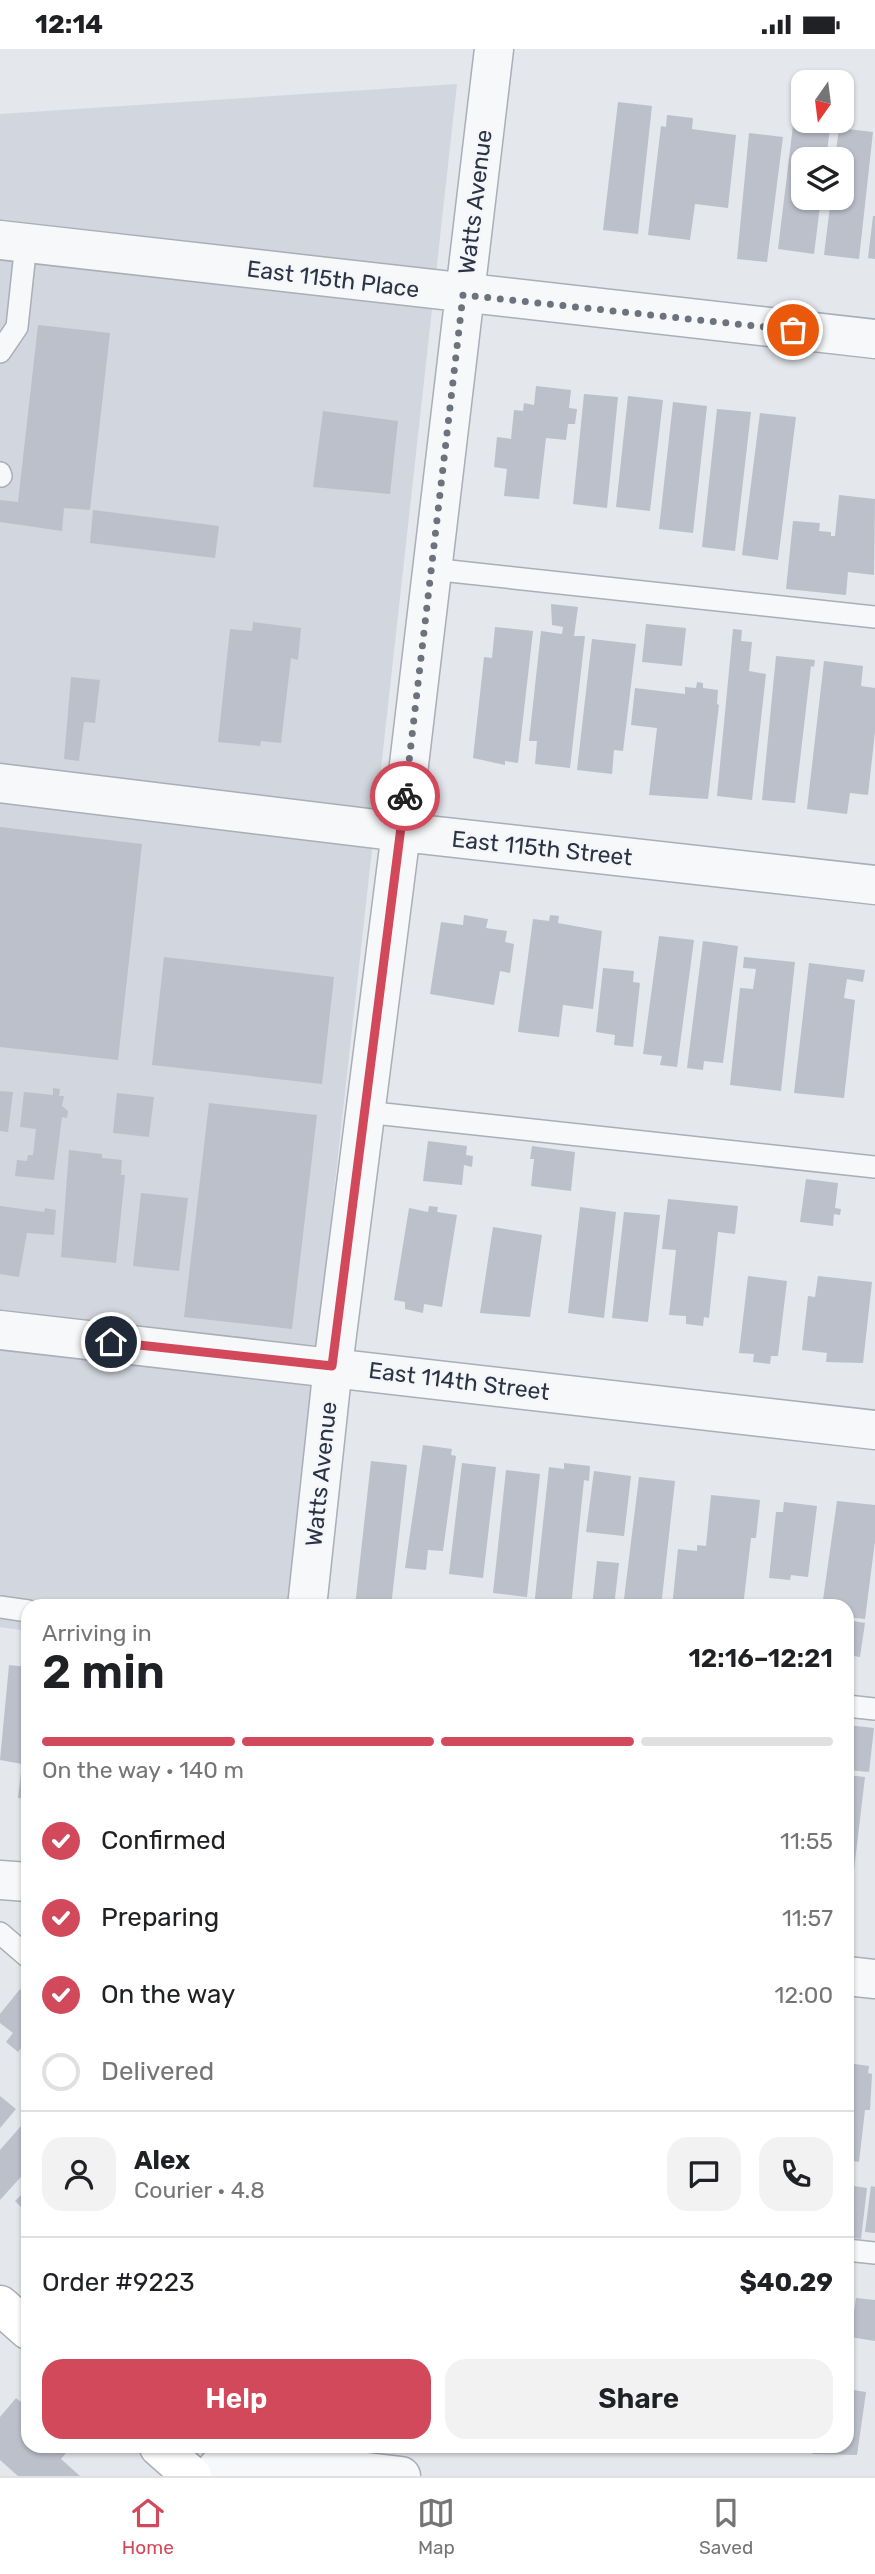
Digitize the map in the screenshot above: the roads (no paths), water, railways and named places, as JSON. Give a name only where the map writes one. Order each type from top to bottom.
[{"type":"street","name":"Watts Avenue","points":[[308,1599],[332,1366],[401,832],[494,49]]},
{"type":"street","name":"East 115th Place","points":[[13,242],[463,295],[875,339]]},
{"type":"street","name":"East 115th Street","points":[[0,783],[401,832],[875,885]]},
{"type":"street","name":"East 114th Street","points":[[0,1330],[875,1430]]},
{"type":"street","points":[[0,1879],[21,1881]]},
{"type":"street","points":[[854,1977],[875,1979]]},
{"type":"street","points":[[0,2305],[21,2324]]},
{"type":"street","points":[[166,2453],[192,2476]]},
{"type":"street","points":[[209,2476],[213,2453]]},
{"type":"street","points":[[209,2476],[222,2462],[246,2458],[401,2476]]},
{"type":"lane","points":[[0,352],[17,327],[13,242]]},
{"type":"lane","points":[[431,569],[875,617]]},
{"type":"lane","points":[[365,1112],[875,1167]]},
{"type":"lane","points":[[0,1607],[21,1610]]},
{"type":"lane","points":[[854,1707],[875,1709]]},
{"type":"lane","points":[[0,1933],[21,1951]]},
{"type":"lane","points":[[854,2251],[875,2253]]}]
